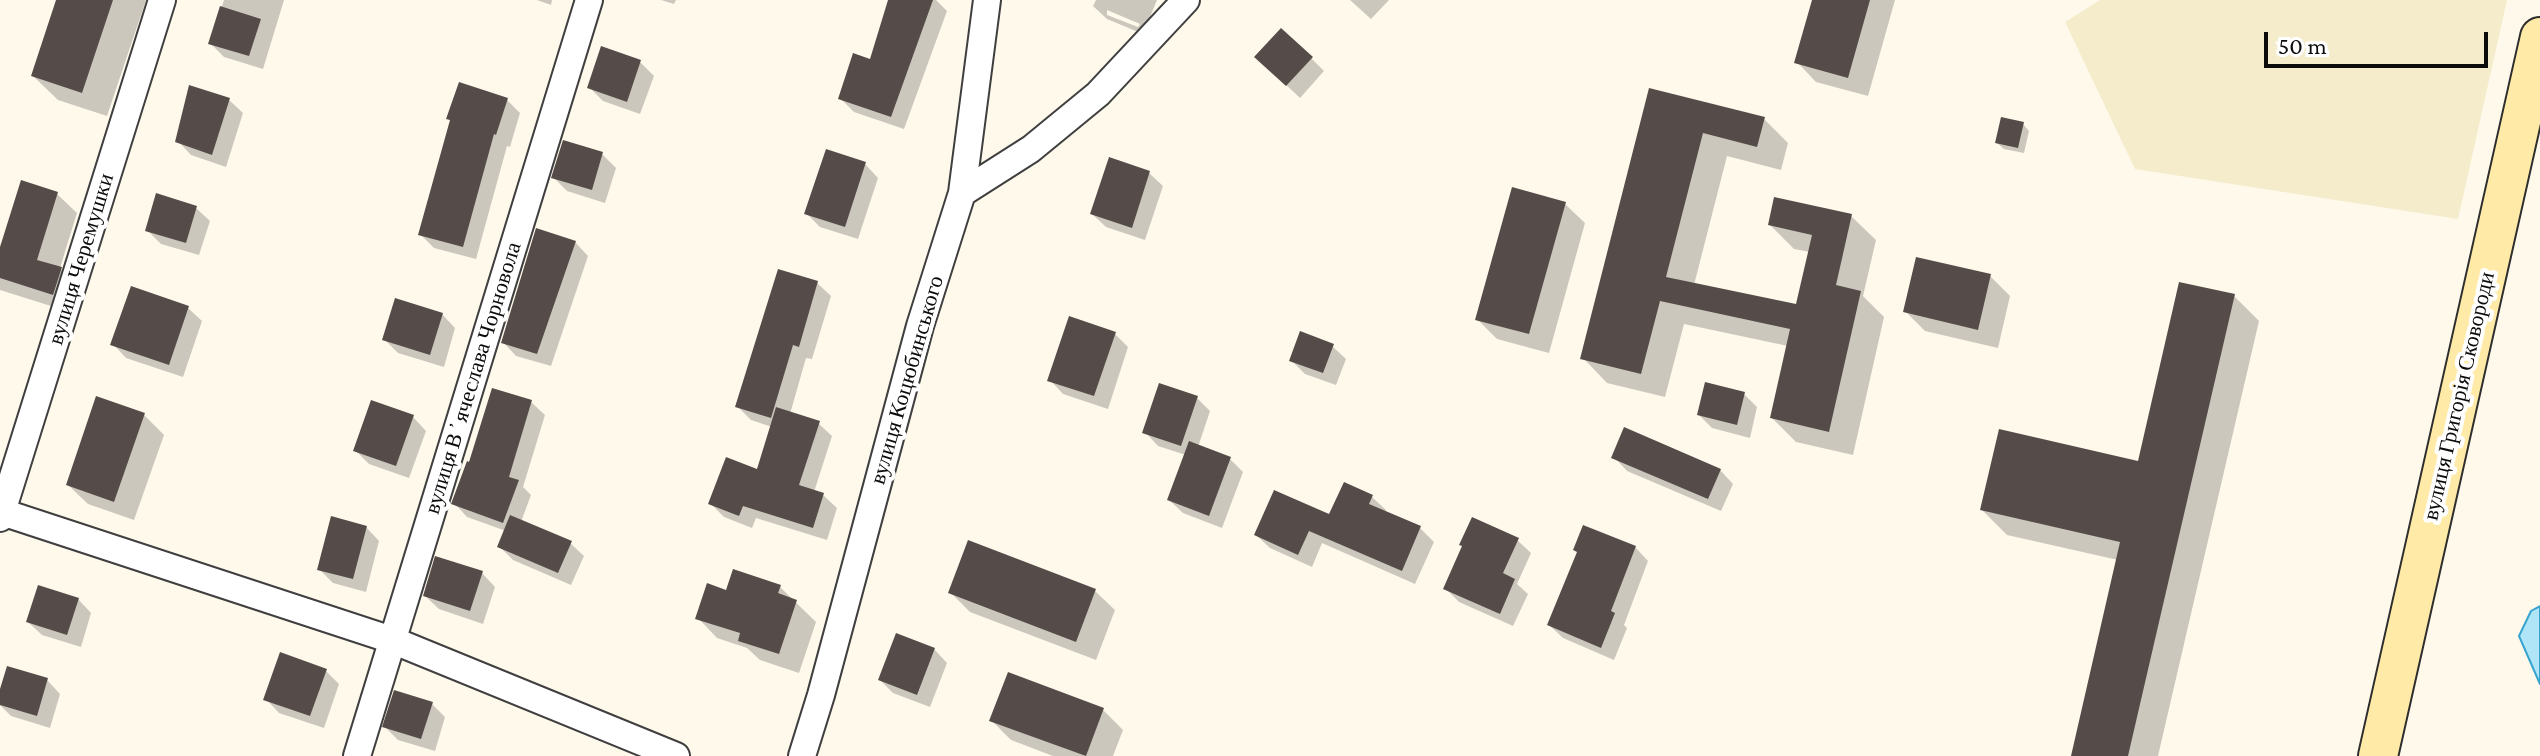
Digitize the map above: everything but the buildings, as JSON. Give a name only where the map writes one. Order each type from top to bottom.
[{"type":"street","name":"вулиця Черемушки","points":[[1,515],[162,0]]},
{"type":"street","name":"вулиця Вʼячеслава Чорновола","points":[[357,756],[589,0]]},
{"type":"street","name":"вулиця Коцюбинського","points":[[802,756],[920,326],[962,193],[987,0]]},
{"type":"street","points":[[962,193],[1031,149],[1098,94],[1186,0]]},
{"type":"street","name":"вулиця Григорія Сковороди","points":[[2378,756],[2540,37]]},
{"type":"street","points":[[1,515],[392,640],[676,756]]},
{"type":"shaded area","points":[[2100,0],[2507,0],[2458,219],[2135,169],[2065,22]]},
{"type":"water","points":[[2540,606],[2540,684],[2519,636],[2531,611]]}]
